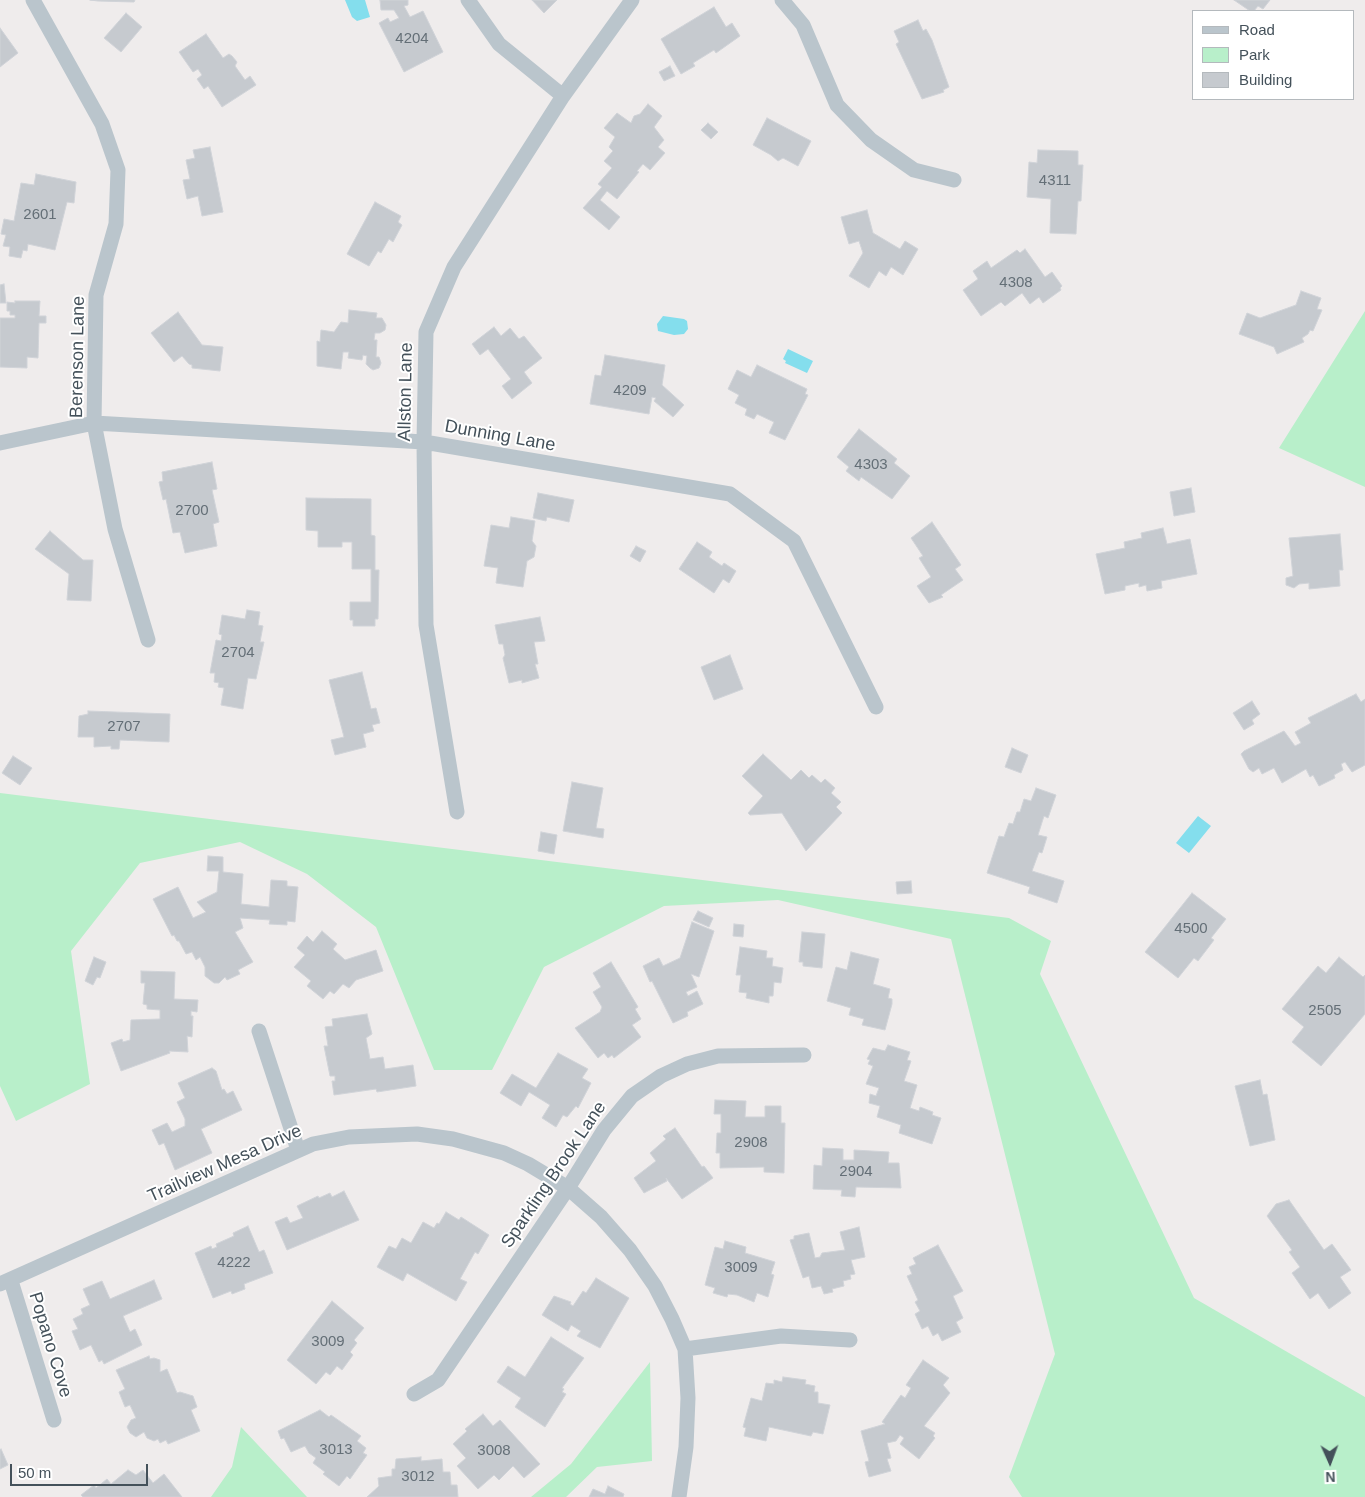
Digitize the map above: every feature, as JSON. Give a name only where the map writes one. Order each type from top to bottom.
[{"type":"street","name":"Berenson Lane","points":[[33,0],[102,124],[118,170],[116,224],[96,295],[94,423],[115,529],[148,640]]},
{"type":"street","points":[[468,0],[498,44],[563,96]]},
{"type":"street","name":"Allston Lane","points":[[457,812],[426,625],[424,442],[426,332],[454,267],[563,96],[632,0]]},
{"type":"street","points":[[782,0],[803,25],[837,105],[871,140],[914,170],[954,180]]},
{"type":"street","name":"Dunning Lane","points":[[0,443],[94,423],[424,442],[730,494],[794,541],[876,707]]},
{"type":"street","points":[[260,1031],[298,1150]]},
{"type":"street","name":"Sparkling Brook Lane","points":[[414,1394],[438,1380],[568,1188],[616,1113],[632,1096],[661,1076],[687,1064],[718,1056],[804,1055]]},
{"type":"street","name":"Trailview Mesa Drive","points":[[5,1283],[298,1150],[349,1136],[417,1134],[453,1139],[504,1153],[528,1164],[568,1188],[601,1217],[630,1250],[654,1286],[684,1349],[688,1398],[687,1427],[679,1497]]},
{"type":"street","name":"Popano Cove","points":[[5,1283],[54,1420]]},
{"type":"street","points":[[684,1349],[781,1336],[850,1340]]},
{"type":"green space","points":[[1365,311],[1365,487],[1279,448]]},
{"type":"green space","points":[[0,793],[1009,918],[1051,941],[1040,974],[1194,1298],[1365,1397],[1365,1497],[1022,1497],[1009,1477],[1055,1354],[951,939],[778,900],[664,906],[544,967],[492,1070],[434,1070],[376,927],[307,874],[240,842],[140,863],[71,951],[90,1084],[16,1121],[0,1086]]},
{"type":"green space","points":[[650,1362],[652,1461],[597,1467],[566,1497],[531,1497],[571,1464]]},
{"type":"green space","points":[[241,1427],[307,1497],[211,1497],[232,1467]]},
{"type":"water","points":[[345,0],[365,0],[370,17],[357,21],[352,17]]},
{"type":"water","points":[[663,316],[684,319],[687,321],[688,329],[684,334],[674,335],[658,331],[657,324]]},
{"type":"water","points":[[788,349],[813,361],[807,373],[785,363],[786,361],[783,359]]},
{"type":"water","points":[[1198,816],[1211,826],[1189,853],[1176,843]]},
{"type":"building","points":[[90,0],[135,0],[134,2]]},
{"type":"building","points":[[380,0],[408,0],[408,5],[404,6],[410,17],[423,11],[443,52],[404,72],[379,23],[388,18],[390,22],[399,18],[394,10],[381,10]]},
{"type":"building","points":[[532,0],[557,0],[544,13]]},
{"type":"building","points":[[1234,0],[1270,0],[1263,9],[1258,6],[1255,10],[1249,10]]},
{"type":"building","points":[[714,7],[726,27],[732,23],[740,36],[716,53],[714,50],[693,63],[695,66],[681,74],[661,39]]},
{"type":"building","points":[[126,13],[142,27],[121,52],[104,38]]},
{"type":"building","points":[[918,20],[923,31],[926,29],[932,40],[949,87],[943,90],[944,92],[922,99],[896,44],[899,42],[894,31]]},
{"type":"building","points":[[0,28],[18,53],[0,67]]},
{"type":"building","points":[[206,34],[223,58],[229,54],[232,56],[237,62],[235,66],[245,80],[250,76],[256,85],[222,107],[208,86],[204,89],[197,79],[202,75],[198,69],[193,72],[179,52]]},
{"type":"building","points":[[670,66],[675,76],[664,81],[659,72]]},
{"type":"building","points":[[648,104],[662,116],[654,127],[664,140],[658,147],[665,153],[650,170],[643,164],[637,171],[639,172],[617,199],[607,191],[600,200],[620,217],[609,230],[583,208],[602,187],[598,184],[612,168],[604,161],[613,151],[609,147],[615,137],[604,128],[617,113],[631,123],[634,116],[640,114]]},
{"type":"building","points":[[767,118],[811,141],[798,166],[783,158],[778,161],[753,145]]},
{"type":"building","points":[[708,123],[718,132],[711,139],[701,130]]},
{"type":"building","points":[[210,147],[223,212],[202,216],[198,196],[187,199],[183,180],[190,179],[186,160],[195,158],[193,150]]},
{"type":"building","points":[[1038,150],[1078,151],[1078,165],[1083,165],[1081,201],[1078,201],[1076,234],[1050,233],[1051,199],[1027,197],[1029,162],[1037,163]]},
{"type":"building","points":[[36,174],[76,182],[74,203],[67,202],[55,250],[28,244],[27,251],[23,250],[21,258],[9,256],[10,247],[3,246],[6,235],[1,234],[4,219],[14,221],[21,183],[34,185]]},
{"type":"building","points":[[375,202],[401,216],[398,222],[402,225],[393,242],[389,239],[381,253],[378,251],[369,266],[347,254]]},
{"type":"building","points":[[867,210],[873,233],[900,249],[905,241],[918,249],[903,275],[891,267],[886,276],[879,271],[869,288],[849,276],[863,253],[859,241],[849,244],[841,217]]},
{"type":"building","points":[[1025,249],[1045,277],[1052,272],[1062,286],[1061,290],[1043,303],[1039,297],[1030,304],[1022,293],[1005,306],[1001,302],[981,316],[963,290],[978,279],[973,271],[987,261],[991,268],[1017,250],[1020,253]]},
{"type":"building","points":[[4,284],[6,303],[0,303],[0,285]]},
{"type":"building","points":[[1301,291],[1321,298],[1317,309],[1322,310],[1313,331],[1310,330],[1302,338],[1304,342],[1277,354],[1274,347],[1239,334],[1247,313],[1260,318],[1296,305]]},
{"type":"building","points":[[15,301],[40,301],[39,316],[46,316],[46,323],[39,323],[38,358],[27,357],[27,368],[0,367],[0,318],[15,318],[15,315],[10,315],[10,311],[7,311],[7,302],[15,303]]},
{"type":"building","points":[[349,310],[377,313],[376,318],[382,318],[386,325],[385,330],[375,333],[374,340],[377,340],[376,357],[379,357],[381,363],[379,368],[373,370],[366,364],[367,356],[363,355],[362,360],[348,358],[349,352],[343,352],[341,369],[317,366],[317,341],[320,342],[321,330],[334,332],[341,322],[348,323]]},
{"type":"building","points":[[178,312],[202,345],[223,347],[220,371],[192,368],[192,365],[182,356],[174,362],[151,333]]},
{"type":"building","points":[[494,327],[501,336],[510,328],[519,339],[524,336],[542,358],[524,372],[532,383],[512,399],[502,386],[511,379],[488,349],[480,355],[472,344]]},
{"type":"building","points":[[605,355],[665,365],[662,385],[684,405],[673,417],[654,401],[656,398],[652,397],[649,414],[590,404],[595,375],[601,376]]},
{"type":"building","points":[[757,365],[807,389],[805,394],[808,395],[785,440],[769,433],[774,422],[757,414],[754,419],[745,415],[747,409],[735,403],[739,395],[728,389],[737,370],[751,377]]},
{"type":"building","points":[[859,429],[897,459],[894,463],[910,476],[892,499],[861,477],[859,481],[846,471],[849,467],[837,457]]},
{"type":"building","points":[[212,462],[217,489],[212,490],[219,522],[213,524],[217,546],[185,553],[180,532],[173,533],[166,499],[163,500],[159,482],[163,481],[162,472]]},
{"type":"building","points":[[1191,488],[1195,512],[1174,516],[1170,492]]},
{"type":"building","points":[[538,493],[574,500],[569,522],[547,517],[546,521],[533,518]]},
{"type":"building","points":[[306,498],[371,499],[371,535],[375,536],[375,570],[379,570],[378,619],[375,619],[375,626],[353,626],[353,620],[350,620],[350,602],[371,602],[371,569],[352,569],[352,542],[342,542],[342,547],[318,547],[318,531],[306,530]]},
{"type":"building","points":[[511,517],[535,521],[532,541],[536,546],[534,557],[527,561],[523,587],[496,583],[498,568],[484,566],[491,525],[509,528]]},
{"type":"building","points":[[932,522],[961,565],[955,569],[963,580],[941,595],[943,597],[929,603],[917,586],[931,577],[919,558],[923,556],[911,538]]},
{"type":"building","points":[[1163,528],[1167,544],[1190,539],[1197,574],[1161,581],[1162,588],[1147,591],[1146,585],[1139,587],[1139,583],[1125,586],[1125,590],[1105,594],[1096,554],[1125,548],[1124,542],[1142,538],[1141,533]]},
{"type":"building","points":[[50,531],[83,560],[93,560],[91,601],[67,600],[69,574],[35,549]]},
{"type":"building","points":[[1340,534],[1343,570],[1339,570],[1340,586],[1309,589],[1309,583],[1299,584],[1294,588],[1286,585],[1286,578],[1293,576],[1289,538]]},
{"type":"building","points":[[697,542],[712,552],[709,557],[722,566],[724,563],[736,571],[729,583],[723,579],[714,593],[679,569]]},
{"type":"building","points":[[636,546],[646,551],[640,562],[630,556]]},
{"type":"building","points":[[247,610],[260,612],[258,625],[263,626],[260,642],[264,642],[256,679],[248,678],[243,709],[221,705],[224,688],[218,687],[219,683],[214,682],[215,673],[210,673],[216,640],[221,641],[222,635],[219,634],[222,615],[245,619]]},
{"type":"building","points":[[540,617],[545,641],[534,642],[538,664],[535,664],[539,678],[522,683],[522,680],[509,683],[503,658],[505,655],[503,644],[499,644],[495,625]]},
{"type":"building","points":[[730,655],[743,689],[714,700],[701,667]]},
{"type":"building","points":[[362,672],[371,709],[376,708],[380,723],[372,725],[374,731],[363,734],[366,747],[335,755],[331,740],[344,737],[329,680]]},
{"type":"building","points":[[1356,694],[1361,702],[1365,699],[1365,765],[1352,772],[1345,762],[1341,764],[1343,770],[1334,775],[1335,778],[1319,786],[1313,775],[1310,777],[1306,769],[1282,783],[1274,768],[1262,774],[1259,768],[1253,772],[1249,769],[1241,754],[1244,751],[1284,731],[1295,746],[1301,743],[1295,732],[1311,723],[1308,718]]},
{"type":"building","points":[[1252,701],[1260,714],[1252,720],[1254,724],[1244,730],[1233,713]]},
{"type":"building","points":[[88,711],[170,714],[169,742],[120,740],[119,749],[111,749],[111,746],[94,747],[94,737],[78,737],[79,716],[88,714]]},
{"type":"building","points":[[1012,748],[1028,755],[1021,773],[1005,767]]},
{"type":"building","points":[[763,754],[791,780],[801,770],[809,778],[812,775],[821,783],[825,779],[835,788],[831,793],[841,802],[836,807],[842,813],[806,851],[782,813],[750,815],[748,813],[763,796],[742,776]]},
{"type":"building","points":[[13,756],[32,768],[20,785],[2,773]]},
{"type":"building","points":[[572,782],[603,788],[596,828],[604,829],[603,838],[563,831]]},
{"type":"building","points":[[1036,788],[1056,795],[1048,818],[1044,816],[1038,835],[1047,837],[1042,853],[1039,852],[1032,871],[1064,881],[1057,903],[1028,893],[1030,887],[987,873],[999,836],[1004,837],[1009,823],[1013,824],[1017,812],[1020,812],[1024,799],[1031,801]]},
{"type":"building","points":[[541,832],[557,835],[554,854],[538,851]]},
{"type":"building","points":[[208,856],[223,857],[223,872],[243,874],[241,904],[269,907],[271,880],[287,881],[287,886],[298,887],[295,922],[287,921],[287,925],[269,924],[270,920],[240,918],[243,928],[235,932],[253,962],[238,970],[240,974],[227,980],[225,977],[219,983],[214,983],[205,976],[205,967],[200,957],[196,960],[192,952],[186,954],[179,941],[177,941],[174,935],[172,936],[153,899],[178,887],[193,918],[206,912],[197,902],[217,892],[219,871],[207,871]]},
{"type":"building","points":[[911,881],[912,893],[897,894],[896,882]]},
{"type":"building","points":[[1192,893],[1226,919],[1211,938],[1214,940],[1198,961],[1194,958],[1178,978],[1145,952]]},
{"type":"building","points":[[698,911],[713,918],[709,927],[693,920]]},
{"type":"building","points":[[692,922],[714,931],[699,977],[691,974],[697,987],[686,992],[688,996],[697,991],[703,1004],[687,1012],[688,1016],[673,1023],[643,966],[659,958],[663,966],[680,958]]},
{"type":"building","points":[[734,924],[744,925],[743,937],[733,936]]},
{"type":"building","points":[[322,931],[337,944],[333,949],[345,960],[376,950],[383,971],[356,980],[349,988],[343,984],[334,994],[330,991],[323,999],[307,986],[311,981],[294,967],[305,955],[297,948],[307,936],[313,942]]},
{"type":"building","points":[[802,932],[825,934],[822,968],[803,966],[803,962],[799,962]]},
{"type":"building","points":[[740,947],[767,951],[766,958],[773,958],[772,966],[783,968],[781,983],[774,982],[773,996],[769,996],[769,1003],[746,998],[747,993],[739,992],[741,975],[736,975]]},
{"type":"building","points":[[851,952],[879,959],[873,984],[890,989],[888,998],[892,999],[885,1030],[862,1025],[864,1019],[849,1015],[851,1008],[827,1001],[836,967],[847,970]]},
{"type":"building","points":[[94,957],[106,962],[100,978],[97,977],[93,985],[85,981]]},
{"type":"building","points":[[1339,957],[1363,977],[1365,975],[1365,1014],[1321,1066],[1292,1042],[1304,1027],[1282,1009],[1318,966],[1326,973]]},
{"type":"building","points":[[611,962],[638,1007],[635,1009],[641,1019],[632,1025],[641,1037],[614,1058],[612,1055],[608,1058],[604,1053],[598,1058],[575,1028],[600,1012],[602,1007],[593,992],[601,987],[593,973]]},
{"type":"building","points":[[141,971],[175,972],[174,999],[198,1000],[197,1012],[191,1011],[191,1016],[193,1016],[192,1037],[187,1036],[188,1052],[169,1051],[170,1053],[121,1071],[111,1043],[122,1039],[123,1042],[130,1040],[131,1020],[160,1019],[160,1010],[147,1009],[147,1005],[143,1004],[145,983],[141,983]]},
{"type":"building","points":[[367,1014],[372,1034],[366,1038],[370,1059],[383,1057],[385,1069],[413,1065],[416,1086],[377,1092],[376,1089],[334,1095],[332,1081],[335,1081],[335,1076],[330,1076],[324,1046],[328,1046],[325,1027],[333,1026],[332,1019]]},
{"type":"building","points":[[888,1045],[910,1052],[907,1060],[911,1061],[904,1081],[917,1085],[910,1108],[919,1111],[920,1107],[933,1112],[932,1115],[941,1118],[932,1144],[899,1133],[901,1125],[877,1117],[880,1106],[869,1103],[870,1094],[876,1096],[879,1088],[866,1084],[873,1066],[868,1064],[870,1060],[867,1059],[873,1048],[885,1051]]},
{"type":"building","points":[[558,1053],[588,1069],[582,1078],[591,1083],[578,1108],[576,1106],[567,1117],[563,1115],[556,1127],[542,1118],[550,1105],[529,1092],[521,1106],[500,1093],[512,1074],[536,1088]]},
{"type":"building","points":[[212,1068],[216,1071],[222,1090],[224,1089],[227,1094],[233,1091],[242,1110],[201,1129],[212,1153],[175,1170],[164,1143],[159,1145],[152,1130],[167,1123],[172,1132],[185,1126],[185,1119],[177,1102],[185,1098],[178,1083]]},
{"type":"building","points":[[1260,1080],[1263,1095],[1267,1094],[1275,1140],[1250,1146],[1235,1086]]},
{"type":"building","points":[[715,1100],[746,1101],[745,1117],[765,1117],[765,1106],[781,1106],[781,1123],[785,1123],[784,1173],[764,1172],[764,1167],[720,1168],[720,1153],[716,1153],[717,1133],[721,1133],[721,1114],[714,1114]]},
{"type":"building","points":[[675,1128],[702,1167],[704,1166],[713,1178],[682,1199],[666,1178],[667,1181],[644,1193],[634,1178],[656,1161],[650,1153],[666,1139],[663,1136]]},
{"type":"building","points":[[823,1148],[843,1149],[843,1160],[854,1160],[854,1150],[889,1152],[888,1163],[899,1163],[901,1188],[856,1187],[855,1197],[841,1196],[842,1190],[813,1189],[814,1165],[822,1166]]},
{"type":"building","points":[[344,1191],[359,1220],[287,1250],[275,1222],[287,1217],[290,1223],[303,1218],[297,1206],[318,1196],[319,1198],[330,1193],[332,1197]]},
{"type":"building","points":[[1289,1200],[1324,1250],[1332,1244],[1351,1270],[1340,1277],[1351,1293],[1329,1309],[1318,1293],[1310,1299],[1292,1273],[1300,1267],[1289,1252],[1292,1250],[1267,1216],[1276,1204]]},
{"type":"building","points":[[446,1212],[459,1220],[461,1217],[489,1235],[478,1254],[475,1252],[460,1279],[467,1282],[456,1301],[407,1273],[403,1281],[377,1267],[389,1246],[396,1249],[402,1238],[411,1243],[423,1222],[434,1228],[437,1223],[439,1224]]},
{"type":"building","points":[[248,1226],[259,1252],[264,1250],[273,1273],[244,1284],[245,1289],[232,1294],[231,1291],[213,1298],[195,1253],[211,1246],[212,1249],[217,1247],[216,1244],[234,1236],[233,1233]]},
{"type":"building","points":[[859,1227],[865,1257],[851,1260],[855,1274],[850,1275],[851,1279],[843,1281],[844,1286],[832,1289],[833,1292],[824,1294],[821,1286],[812,1288],[809,1276],[803,1278],[790,1240],[794,1239],[794,1236],[809,1233],[815,1258],[820,1257],[822,1253],[845,1250],[840,1232]]},
{"type":"building","points":[[725,1241],[746,1247],[745,1253],[775,1262],[771,1274],[774,1275],[768,1297],[757,1293],[754,1302],[737,1295],[728,1294],[727,1297],[713,1293],[715,1288],[705,1285],[715,1247],[723,1249]]},
{"type":"building","points":[[938,1245],[963,1291],[953,1296],[963,1318],[956,1322],[961,1332],[942,1341],[938,1333],[933,1336],[928,1326],[922,1329],[915,1314],[920,1311],[915,1302],[918,1300],[907,1276],[912,1274],[909,1267],[916,1264],[913,1258]]},
{"type":"building","points":[[596,1278],[629,1298],[600,1348],[577,1336],[581,1331],[571,1325],[568,1331],[542,1315],[554,1296],[571,1302],[570,1304],[573,1306],[583,1291],[586,1293]]},
{"type":"building","points":[[154,1280],[162,1299],[123,1316],[130,1332],[135,1329],[142,1345],[104,1364],[102,1360],[99,1362],[91,1345],[80,1350],[72,1331],[78,1329],[73,1319],[83,1314],[81,1309],[90,1305],[83,1289],[102,1281],[110,1299]]},
{"type":"building","points":[[332,1301],[364,1328],[354,1340],[357,1343],[350,1352],[353,1355],[342,1370],[337,1366],[330,1375],[326,1372],[316,1384],[287,1360]]},
{"type":"building","points":[[551,1337],[584,1358],[562,1388],[564,1389],[562,1392],[566,1394],[545,1427],[515,1407],[521,1398],[497,1382],[508,1366],[525,1377]]},
{"type":"building","points":[[149,1356],[150,1359],[160,1360],[160,1372],[167,1369],[177,1393],[180,1392],[193,1396],[197,1407],[191,1410],[200,1431],[168,1444],[166,1440],[160,1443],[158,1439],[154,1441],[147,1438],[144,1432],[136,1437],[130,1433],[127,1427],[131,1420],[136,1418],[130,1405],[125,1407],[119,1392],[125,1389],[116,1370]]},
{"type":"building","points":[[923,1360],[949,1378],[943,1385],[950,1393],[924,1426],[935,1433],[933,1436],[935,1438],[919,1459],[900,1444],[904,1438],[900,1435],[896,1441],[887,1443],[891,1458],[887,1459],[891,1471],[869,1477],[865,1462],[869,1461],[861,1431],[885,1424],[882,1422],[901,1395],[905,1398],[911,1388],[906,1385]]},
{"type":"building","points":[[783,1377],[806,1380],[805,1384],[815,1386],[814,1392],[818,1392],[818,1403],[830,1405],[823,1434],[813,1432],[811,1436],[769,1427],[766,1441],[744,1436],[746,1428],[743,1427],[751,1398],[762,1401],[766,1383],[774,1384],[774,1380],[782,1382]]},
{"type":"building","points":[[320,1410],[329,1417],[331,1415],[361,1436],[357,1441],[366,1448],[363,1453],[367,1455],[350,1479],[347,1476],[339,1486],[323,1474],[325,1472],[313,1463],[316,1458],[309,1453],[305,1446],[291,1452],[284,1438],[281,1439],[278,1431]]},
{"type":"building","points":[[483,1414],[493,1426],[500,1420],[540,1464],[524,1478],[513,1466],[499,1480],[494,1475],[478,1489],[457,1466],[466,1458],[453,1444],[467,1431],[465,1429]]},
{"type":"building","points":[[0,1450],[8,1465],[0,1469]]},
{"type":"building","points":[[421,1457],[421,1461],[442,1459],[443,1472],[450,1472],[451,1485],[457,1485],[458,1497],[367,1497],[379,1486],[378,1478],[392,1476],[392,1469],[395,1469],[396,1459]]},
{"type":"building","points":[[128,1470],[136,1475],[143,1470],[153,1483],[164,1474],[182,1497],[83,1497],[81,1495],[94,1485],[96,1488],[107,1479],[111,1484]]},
{"type":"building","points":[[608,1486],[624,1494],[623,1497],[589,1497],[593,1489],[605,1494]]}]
